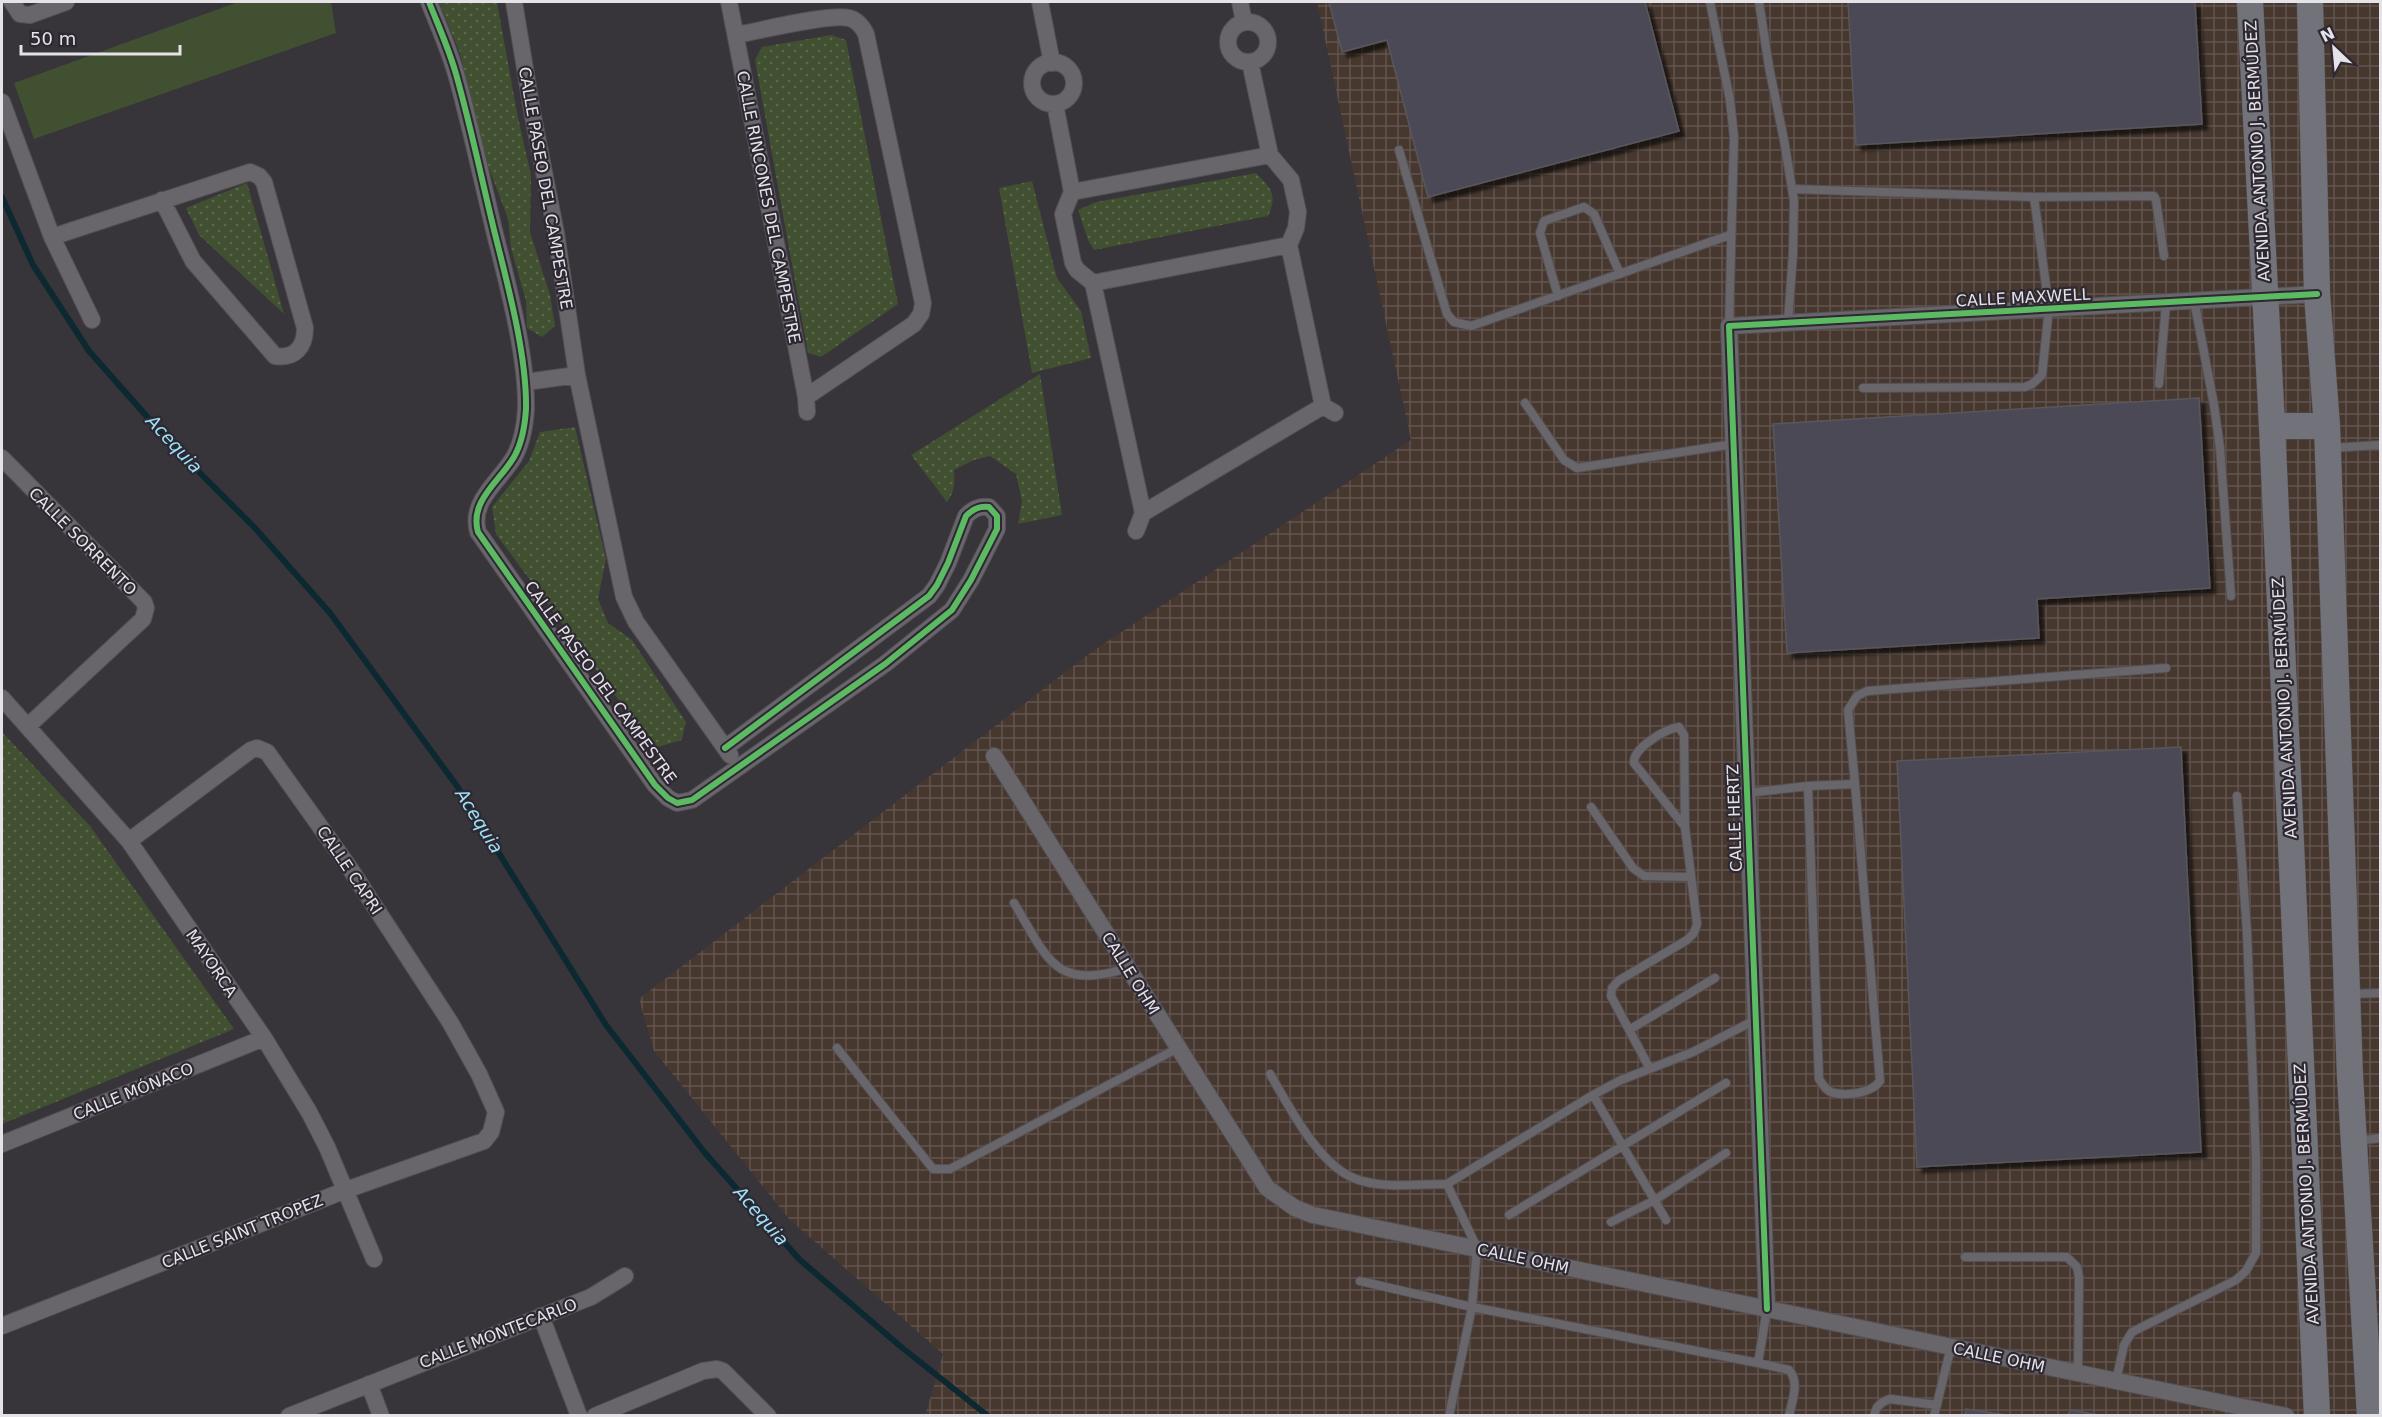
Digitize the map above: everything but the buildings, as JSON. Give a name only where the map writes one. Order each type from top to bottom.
[{"type":"main road","name":"AVENIDA ANTONIO J. BERMÚDEZ","points":[[2250,2],[2272,426],[2317,1416]]},
{"type":"main road","points":[[2310,2],[2317,294],[2326,437],[2354,1141],[2370,1416]]},
{"type":"main road","points":[[2272,426],[2326,437]]},
{"type":"street","points":[[12,2],[20,14],[30,15],[66,2]]},
{"type":"street","name":"CALLE PASEO DEL CAMPESTRE","points":[[429,2],[456,72],[507,280],[526,382],[524,429],[520,442],[514,457],[482,499],[477,514],[478,532],[655,785],[668,798],[677,803],[692,800],[885,664],[952,610],[971,580],[997,529],[997,516],[989,507],[982,507],[966,516],[944,570],[929,596],[725,748]]},
{"type":"street","name":"CALLE PASEO DEL CAMPESTRE","points":[[514,2],[556,233],[578,375],[624,597],[636,622],[738,766]]},
{"type":"street","name":"CALLE RINCONES DEL CAMPESTRE","points":[[729,2],[806,404],[915,324],[921,314],[923,303],[866,34],[862,28],[856,21],[838,17],[736,35]]},
{"type":"street","points":[[1040,2],[1052,63]]},
{"type":"street","points":[[1240,2],[1244,22]]},
{"type":"street","points":[[1244,22],[1258,24],[1266,33],[1268,40],[1264,54],[1256,61],[1250,62],[1237,60],[1227,46],[1227,37],[1231,30],[1244,22]]},
{"type":"street","points":[[1143,513],[1329,410],[1289,245],[1296,228],[1298,212],[1291,180],[1270,155],[1250,62]]},
{"type":"street","points":[[1052,63],[1063,64],[1069,68],[1075,84],[1068,99],[1055,104],[1043,102],[1037,97],[1032,85],[1035,73],[1040,67],[1052,63]]},
{"type":"street","points":[[2,102],[52,237],[92,320]]},
{"type":"street","points":[[1055,104],[1072,192],[1063,214],[1073,263],[1093,283],[1143,513],[1136,531]]},
{"type":"street","points":[[1072,192],[1270,155]]},
{"type":"street","points":[[52,237],[162,200],[250,172],[259,176],[264,182],[305,328],[305,340],[300,350],[283,357],[275,356],[193,261],[162,200]]},
{"type":"street","points":[[1093,283],[1289,245]]},
{"type":"street","name":"CALLE MAXWELL","points":[[1729,326],[2317,294]]},
{"type":"street","name":"CALLE HERTZ","points":[[1729,326],[1767,1309]]},
{"type":"street","points":[[526,382],[578,375]]},
{"type":"street","name":"CALLE SORRENTO","points":[[2,458],[144,602],[146,608],[143,619],[28,726]]},
{"type":"street","points":[[868,642],[885,664]]},
{"type":"street","name":"MAYORCA","points":[[2,698],[129,841],[264,1038],[309,1112],[346,1190],[374,1259]]},
{"type":"street","name":"CALLE CAPRI","points":[[129,841],[251,750],[257,748],[267,752],[349,867],[450,1022],[479,1074],[496,1112],[491,1132],[484,1141]]},
{"type":"street","name":"CALLE OHM","points":[[994,756],[1267,1188],[1281,1199],[1313,1215],[2286,1416]]},
{"type":"street","name":"CALLE MÓNACO","points":[[2,1144],[264,1038]]},
{"type":"street","name":"CALLE SAINT TROPEZ","points":[[2,1326],[346,1190],[484,1141]]},
{"type":"street","name":"CALLE MONTECARLO","points":[[289,1416],[591,1297],[625,1276]]},
{"type":"street","points":[[542,1316],[579,1416]]},
{"type":"street","points":[[595,1416],[703,1371],[717,1369],[723,1371],[768,1416]]},
{"type":"street","points":[[369,1384],[381,1416]]},
{"type":"lane","points":[[1710,2],[1730,100],[1734,136],[1729,326]]},
{"type":"lane","points":[[1759,2],[1792,189],[1793,253],[1788,322]]},
{"type":"lane","points":[[1399,150],[1447,314],[1454,322],[1471,326],[1731,235]]},
{"type":"lane","points":[[1792,189],[2034,197],[2154,196],[2164,256]]},
{"type":"lane","points":[[1863,388],[2025,387],[2043,375],[2049,308],[2034,197]]},
{"type":"lane","points":[[1558,296],[1540,229],[1545,221],[1574,210],[1584,207],[1594,214],[1620,274]]},
{"type":"lane","points":[[2194,300],[2220,448],[2230,596]]},
{"type":"lane","points":[[2159,384],[2166,304]]},
{"type":"lane","points":[[1525,403],[1564,460],[1577,468],[1734,444]]},
{"type":"lane","points":[[2326,437],[2380,444]]},
{"type":"lane","points":[[1808,786],[1820,1079],[1824,1086],[1833,1093],[1868,1091],[1880,1081],[1848,710],[1857,696],[1867,691],[2166,668]]},
{"type":"lane","points":[[1650,1069],[1611,996],[1612,988],[1618,981],[1687,940],[1694,933],[1696,924],[1685,827],[1684,735],[1678,727],[1672,728],[1638,749],[1634,756],[1634,763],[1685,827]]},
{"type":"lane","points":[[1747,793],[1808,786],[1856,784]]},
{"type":"lane","points":[[2116,1380],[2124,1345],[2132,1332],[2236,1280],[2246,1271],[2256,1253],[2256,1158],[2248,956],[2238,796]]},
{"type":"lane","points":[[1591,807],[1633,868],[1644,876],[1691,877]]},
{"type":"lane","points":[[1014,903],[1052,964],[1062,970],[1079,975],[1102,976],[1128,968]]},
{"type":"lane","points":[[1629,1030],[1715,978]]},
{"type":"lane","points":[[2348,994],[2380,993]]},
{"type":"lane","points":[[1270,1074],[1306,1136],[1323,1155],[1355,1179],[1389,1185],[1447,1184],[1621,1080],[1693,1052],[1755,1020]]},
{"type":"lane","points":[[837,1048],[933,1168],[940,1170],[950,1169],[1178,1048]]},
{"type":"lane","points":[[1509,1215],[1726,1083]]},
{"type":"lane","points":[[1593,1095],[1666,1220]]},
{"type":"lane","points":[[2354,1141],[2380,1138]]},
{"type":"lane","points":[[1611,1222],[1655,1200],[1726,1153]]},
{"type":"lane","points":[[1447,1184],[1477,1248],[1472,1307],[1449,1416]]},
{"type":"lane","points":[[1965,1257],[2067,1257],[2077,1267],[2079,1277],[2078,1373]]},
{"type":"lane","points":[[1360,1281],[1472,1307],[1789,1370],[1796,1382],[1789,1416]]},
{"type":"lane","points":[[1758,1363],[1767,1309]]},
{"type":"lane","points":[[1934,1416],[1951,1347]]},
{"type":"lane","points":[[1874,1416],[1875,1409],[1882,1402],[1890,1399],[1937,1405]]},
{"type":"shaded area","points":[[1317,2],[2380,2],[2380,1415],[923,1415],[926,1413],[943,1354],[790,1220],[654,1051],[639,999],[1093,651],[1411,440]]},
{"type":"green space","points":[[238,2],[331,2],[336,33],[34,139],[14,83]]},
{"type":"green space","points":[[439,2],[497,2],[531,175],[530,232],[550,295],[555,326],[542,337],[527,328],[526,301],[511,248],[508,219],[486,160],[460,53]]},
{"type":"green space","points":[[831,35],[846,40],[898,304],[821,357],[808,353],[755,60],[762,47]]},
{"type":"green space","points":[[1256,173],[1266,183],[1273,197],[1268,216],[1094,250],[1088,240],[1078,210],[1096,202]]},
{"type":"green space","points":[[1032,181],[1057,278],[1081,311],[1091,358],[1032,373],[999,188]]},
{"type":"green space","points":[[247,183],[284,314],[199,235],[186,208]]},
{"type":"green space","points":[[1040,374],[1062,515],[1018,524],[1022,501],[1016,474],[990,456],[974,460],[954,470],[954,486],[947,502],[911,455]]},
{"type":"green space","points":[[575,427],[606,559],[598,599],[608,623],[632,640],[686,722],[682,740],[654,748],[496,534],[492,507],[529,461],[540,432]]},
{"type":"green space","points":[[2,732],[90,826],[234,1029],[2,1124]]},
{"type":"waterway","name":"Acequia","points":[[2,197],[33,265],[89,351],[172,445],[254,527],[330,613],[457,786],[606,1025],[705,1153],[799,1259],[900,1346],[988,1416]]},
{"type":"cycle path","points":[[429,2],[447,46],[467,114],[516,321],[525,388],[526,415],[523,434],[514,457],[482,501],[476,521],[478,532],[655,785],[668,798],[677,803],[692,800],[885,664],[952,610],[971,580],[997,529],[997,516],[989,507],[979,508],[966,516],[948,563],[929,596],[725,748]]},
{"type":"cycle path","points":[[1767,1309],[1729,326],[2317,294]]}]
